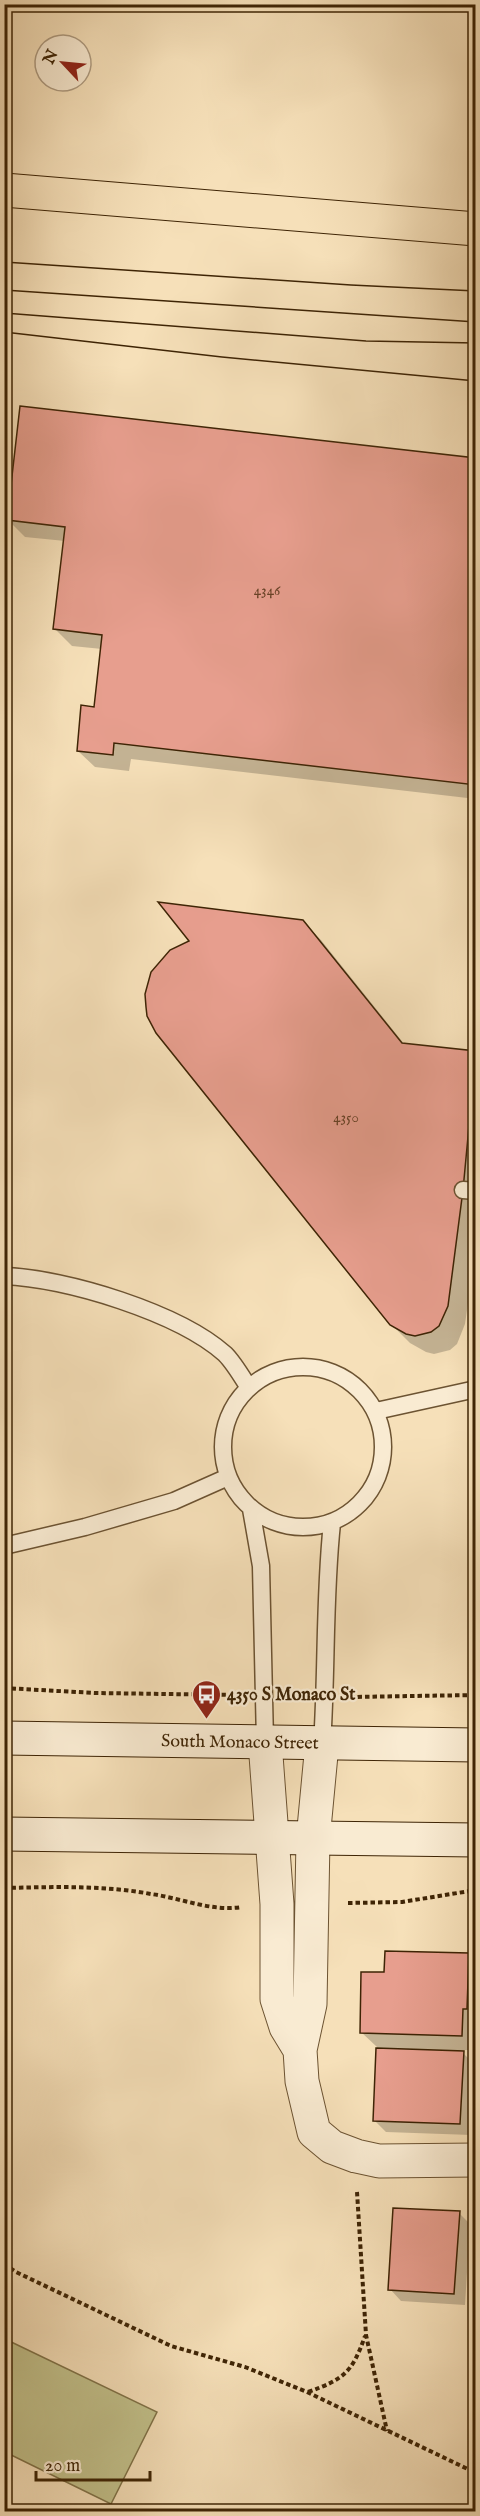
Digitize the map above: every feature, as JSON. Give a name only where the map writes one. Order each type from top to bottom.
[{"type":"highway","points":[[4,190],[476,229]]},
{"type":"main road","name":"South Monaco Street","points":[[4,1738],[476,1745]]},
{"type":"main road","points":[[265,1742],[277,1904],[277,1999],[286,2027],[300,2050]]},
{"type":"main road","points":[[322,1744],[313,1839],[310,2004],[300,2050],[302,2081],[314,2132],[332,2147],[379,2161],[476,2160]]},
{"type":"main road","points":[[4,1834],[476,1840]]},
{"type":"lane","points":[[4,1276],[21,1276],[73,1286],[118,1299],[166,1320],[198,1336],[226,1355],[249,1388]]},
{"type":"lane","points":[[295,1367],[323,1369],[354,1386],[376,1411],[383,1451],[380,1469],[368,1494],[351,1511],[332,1523],[297,1527],[269,1521],[251,1509],[228,1477],[223,1446],[228,1418],[249,1388],[274,1372],[295,1367]]},
{"type":"lane","points":[[376,1411],[476,1389]]},
{"type":"lane","points":[[4,1546],[85,1527],[174,1501],[228,1477]]},
{"type":"lane","points":[[251,1509],[261,1566],[265,1742]]},
{"type":"lane","points":[[322,1744],[328,1563],[332,1523]]},
{"type":"path","points":[[356,2156],[366,2335],[387,2432]]},
{"type":"path","points":[[4,2264],[16,2272],[171,2346],[245,2367],[307,2392],[476,2473]]},
{"type":"path","points":[[307,2392],[337,2381],[356,2362],[366,2335]]},
{"type":"shaded area","points":[[5,2339],[157,2412],[111,2504],[5,2452]]},
{"type":"building","points":[[20,406],[476,458],[476,785],[114,743],[113,755],[77,751],[81,705],[94,707],[102,635],[53,629],[65,527],[7,520]]},
{"type":"building","points":[[158,902],[303,920],[402,1043],[476,1051],[463,1190],[448,1306],[439,1326],[431,1332],[415,1336],[390,1325],[156,1033],[147,1016],[146,1007],[145,994],[151,972],[170,950],[189,941]]},
{"type":"building","points":[[385,1951],[469,1953],[467,2009],[463,2009],[462,2036],[360,2033],[361,1972],[384,1972]]},
{"type":"building","points":[[376,2048],[464,2051],[460,2124],[373,2121]]},
{"type":"building","points":[[393,2208],[460,2211],[454,2294],[388,2290]]},
{"type":"building","points":[[476,2215],[476,2316],[471,2316]]},
{"type":"tram line","points":[[4,262],[476,291]]},
{"type":"tram line","points":[[4,290],[476,322]]},
{"type":"tram line","points":[[4,313],[366,341],[476,343]]},
{"type":"tram line","points":[[4,332],[222,357],[476,381]]},
{"type":"place","name":"4350 S Monaco St","points":[[206,1720]]}]
